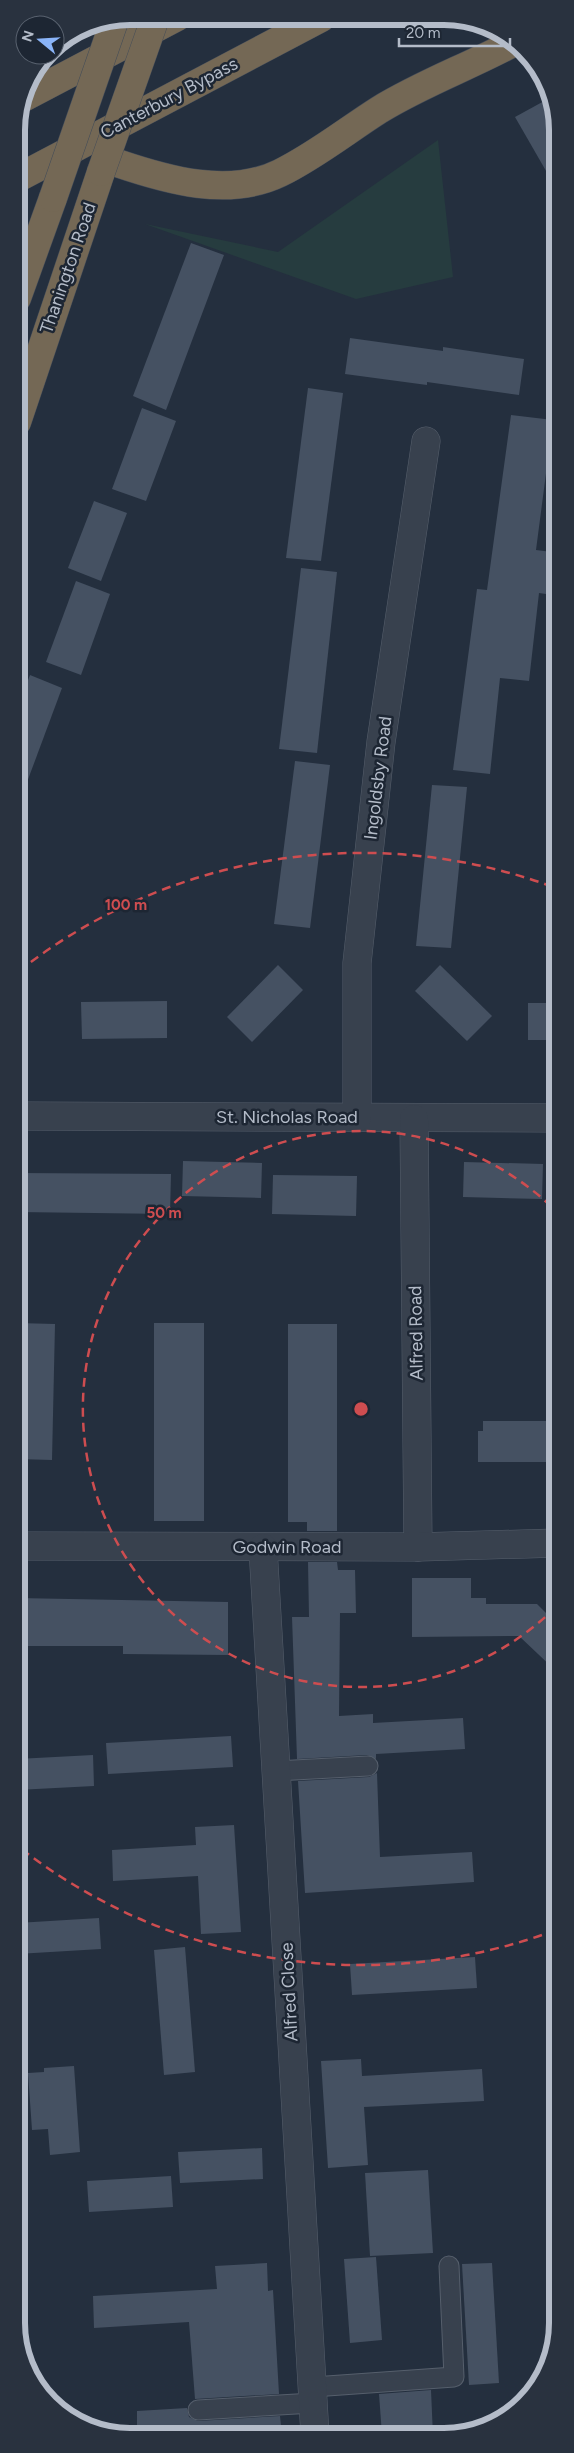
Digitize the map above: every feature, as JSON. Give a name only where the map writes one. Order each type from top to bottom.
[{"type":"highway","name":"Thanington Road","points":[[25,398],[108,164],[153,25]]},
{"type":"highway","points":[[32,93],[160,25]]},
{"type":"highway","name":"Canterbury Bypass","points":[[25,175],[309,25]]},
{"type":"highway","points":[[25,274],[72,146],[112,27]]},
{"type":"highway","points":[[72,146],[108,164],[184,181],[219,185],[256,182],[278,174],[300,162],[380,109],[507,46]]},
{"type":"street","name":"Ingoldsby Road","points":[[357,1117],[357,963],[381,742],[426,441]]},
{"type":"street","name":"St. Nicholas Road","points":[[25,1116],[549,1118]]},
{"type":"street","name":"Alfred Road","points":[[414,1119],[418,1547]]},
{"type":"street","name":"Godwin Road","points":[[25,1546],[263,1548],[418,1547],[549,1543]]},
{"type":"street","name":"Alfred Close","points":[[263,1548],[315,2428]]},
{"type":"lane","points":[[276,1771],[368,1766]]},
{"type":"lane","points":[[198,2410],[454,2377],[449,2266]]},
{"type":"green space","points":[[438,140],[453,277],[356,299],[145,224],[278,252]]},
{"type":"building","points":[[544,101],[549,130],[549,176],[515,117]]},
{"type":"building","points":[[191,243],[224,255],[166,410],[133,396]]},
{"type":"building","points":[[350,338],[443,351],[443,347],[524,359],[519,395],[427,382],[427,385],[345,374]]},
{"type":"building","points":[[308,388],[343,393],[321,561],[286,558]]},
{"type":"building","points":[[142,408],[176,421],[146,501],[112,489]]},
{"type":"building","points":[[511,415],[549,420],[549,451],[536,550],[549,552],[549,573],[546,594],[539,593],[529,681],[500,678],[490,774],[453,770],[477,589],[487,590]]},
{"type":"building","points":[[94,501],[127,513],[101,581],[68,568]]},
{"type":"building","points":[[301,568],[337,572],[317,753],[279,749]]},
{"type":"building","points":[[76,581],[110,594],[81,675],[46,662]]},
{"type":"building","points":[[30,675],[62,688],[25,788],[25,688]]},
{"type":"building","points":[[295,761],[330,765],[310,928],[274,924]]},
{"type":"building","points":[[432,785],[467,787],[451,948],[416,946]]},
{"type":"building","points":[[278,965],[303,990],[252,1042],[227,1017]]},
{"type":"building","points":[[440,965],[492,1016],[467,1041],[415,991]]},
{"type":"building","points":[[167,1001],[167,1038],[82,1039],[81,1002]]},
{"type":"building","points":[[528,1003],[549,1003],[549,1040],[528,1040]]},
{"type":"building","points":[[183,1161],[262,1163],[261,1198],[182,1196]]},
{"type":"building","points":[[464,1162],[543,1164],[542,1199],[463,1197]]},
{"type":"building","points":[[25,1173],[171,1174],[170,1214],[25,1212]]},
{"type":"building","points":[[273,1175],[357,1176],[356,1216],[272,1214]]},
{"type":"building","points":[[25,1323],[55,1324],[52,1460],[25,1459]]},
{"type":"building","points":[[154,1323],[204,1323],[204,1521],[154,1521]]},
{"type":"building","points":[[288,1324],[337,1324],[337,1531],[307,1531],[307,1522],[288,1522]]},
{"type":"building","points":[[483,1421],[549,1421],[549,1462],[478,1462],[478,1431],[483,1431]]},
{"type":"building","points":[[308,1562],[337,1562],[338,1570],[355,1570],[356,1613],[340,1613],[339,1716],[373,1714],[373,1723],[463,1718],[465,1749],[376,1754],[376,1759],[367,1755],[297,1759],[292,1617],[309,1617]]},
{"type":"building","points":[[412,1578],[471,1578],[471,1598],[486,1598],[486,1604],[537,1604],[549,1616],[549,1664],[519,1636],[412,1637]]},
{"type":"building","points":[[25,1598],[228,1602],[228,1655],[123,1654],[123,1646],[25,1646]]},
{"type":"building","points":[[231,1736],[233,1767],[108,1774],[106,1743]]},
{"type":"building","points":[[93,1755],[94,1786],[25,1790],[25,1759]]},
{"type":"building","points":[[377,1773],[380,1857],[472,1852],[474,1882],[305,1893],[298,1781],[369,1777]]},
{"type":"building","points":[[234,1825],[241,1932],[201,1934],[198,1876],[113,1881],[112,1850],[196,1845],[195,1827]]},
{"type":"building","points":[[99,1918],[101,1949],[25,1954],[25,1923]]},
{"type":"building","points":[[185,1947],[195,2072],[164,2075],[154,1950]]},
{"type":"building","points":[[475,1957],[477,1988],[352,1995],[350,1964]]},
{"type":"building","points":[[361,2059],[362,2076],[482,2069],[484,2101],[364,2107],[368,2165],[328,2168],[321,2061]]},
{"type":"building","points":[[74,2066],[80,2152],[50,2155],[48,2129],[32,2130],[28,2073],[44,2072],[44,2068]]},
{"type":"building","points":[[262,2148],[263,2179],[180,2183],[178,2152]]},
{"type":"building","points":[[428,2170],[433,2253],[370,2256],[365,2173]]},
{"type":"building","points":[[171,2176],[173,2207],[89,2212],[87,2181]]},
{"type":"building","points":[[376,2257],[382,2340],[350,2343],[344,2259]]},
{"type":"building","points":[[267,2263],[268,2291],[273,2290],[279,2394],[195,2399],[189,2322],[94,2328],[93,2296],[217,2289],[215,2266]]},
{"type":"building","points":[[492,2263],[499,2383],[469,2385],[462,2264]]},
{"type":"building","points":[[431,2390],[433,2428],[381,2428],[379,2394]]},
{"type":"building","points":[[187,2408],[189,2417],[198,2421],[280,2416],[281,2428],[137,2428],[137,2411]]}]
